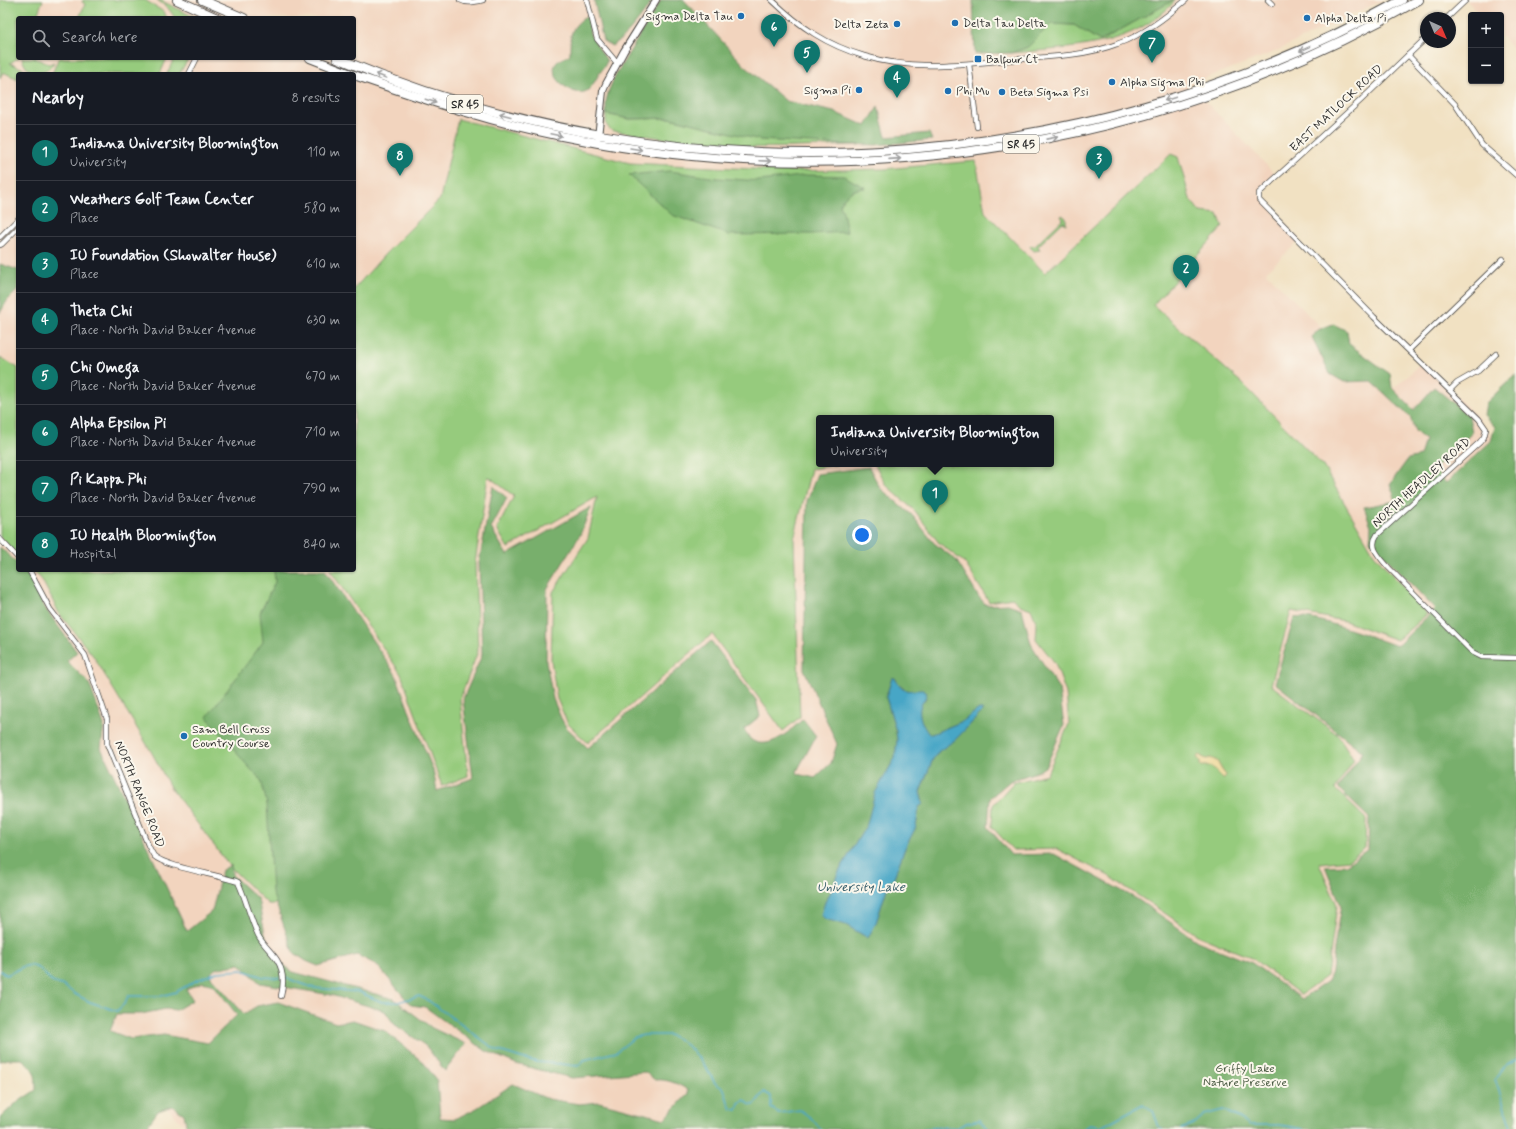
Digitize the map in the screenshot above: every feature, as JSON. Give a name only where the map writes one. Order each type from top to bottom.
[{"type":"highway","points":[[177,0],[212,16]]},
{"type":"highway","points":[[202,0],[239,16]]},
{"type":"highway","name":"SR 45","points":[[979,146],[1096,120],[1196,91],[1301,51],[1402,0]]},
{"type":"highway","name":"SR 45","points":[[356,76],[479,116],[525,128],[598,139],[780,154],[881,152],[937,147],[979,146],[1083,131],[1197,100],[1305,58],[1367,28],[1419,0]]},
{"type":"highway","points":[[315,60],[346,72]]},
{"type":"highway","name":"SR 45","points":[[342,60],[389,79],[462,103],[598,139]]},
{"type":"main road","points":[[598,139],[604,91],[617,63],[656,0]]},
{"type":"street","points":[[460,0],[463,2],[483,0]]},
{"type":"street","points":[[587,0],[597,39],[617,63]]},
{"type":"street","points":[[772,0],[790,17],[820,39],[865,57],[889,63],[916,66],[969,64],[1056,56],[1117,45],[1157,24],[1186,0]]},
{"type":"street","points":[[1268,0],[1272,4]]},
{"type":"street","points":[[1453,12],[1466,0]]},
{"type":"street","points":[[217,16],[220,8]]},
{"type":"street","name":"EAST MATLOCK ROAD","points":[[1259,193],[1420,44]]},
{"type":"street","points":[[1408,55],[1455,104],[1482,145],[1516,175]]},
{"type":"street","points":[[190,72],[196,60]]},
{"type":"street","points":[[969,64],[978,127]]},
{"type":"street","name":"NORTH HEADLEY ROAD","points":[[1259,193],[1259,200],[1276,219],[1483,424],[1486,430],[1484,436],[1475,447],[1376,535],[1373,542],[1377,554],[1389,568],[1472,652],[1482,657],[1516,658]]},
{"type":"street","points":[[0,237],[16,221]]},
{"type":"street","points":[[0,245],[16,230]]},
{"type":"street","points":[[1409,350],[1503,259]]},
{"type":"street","points":[[1450,390],[1457,383],[1478,371],[1496,354]]},
{"type":"street","points":[[0,539],[16,556]]},
{"type":"street","name":"NORTH RANGE ROAD","points":[[30,572],[50,609],[84,655],[107,719],[107,744],[148,845],[155,856],[166,863],[238,882],[263,945],[277,960],[283,973],[283,987],[281,996]]},
{"type":"shaded area","points":[[0,0],[1383,0],[1272,53],[1189,84],[1274,173],[1259,193],[1299,241],[1266,272],[1387,394],[1422,363],[1479,419],[1490,435],[1516,456],[1516,1055],[1107,1129],[188,1129],[36,974],[0,977]]},
{"type":"shaded area","points":[[1466,0],[1516,0],[1516,51],[1504,39],[1504,12],[1478,12]]},
{"type":"green space","points":[[0,0],[43,0],[37,16],[16,16],[16,59],[10,63],[30,72],[16,72],[16,78],[3,72],[0,78]]},
{"type":"green space","points":[[83,0],[145,0],[164,12],[166,16],[80,16],[85,4],[82,2]]},
{"type":"green space","points":[[157,0],[160,0],[192,16],[174,16],[168,8]]},
{"type":"green space","points":[[594,0],[653,0],[629,31],[612,46],[603,41]]},
{"type":"green space","points":[[661,0],[684,0],[745,66],[786,101],[834,112],[866,126],[878,107],[886,137],[929,133],[932,140],[876,145],[760,140],[670,118],[629,119],[606,114],[606,101],[615,76]]},
{"type":"green space","points":[[973,0],[1174,0],[1100,41],[1074,25],[1051,24],[1028,47],[1011,53],[975,54]]},
{"type":"green space","points":[[1176,0],[1159,16],[1141,28],[1121,37],[1078,47],[1011,53],[1028,47],[1051,24],[1074,25],[1100,41]]},
{"type":"green space","points":[[588,16],[590,34],[607,61],[590,88],[583,92],[577,92],[564,86],[559,81],[554,70],[556,63],[570,54],[570,42],[574,27],[582,19]]},
{"type":"green space","points":[[23,60],[39,60],[49,64],[54,62],[44,72],[34,72],[24,64]]},
{"type":"green space","points":[[58,60],[166,60],[161,72],[53,72]]},
{"type":"green space","points":[[173,60],[188,60],[180,72],[168,72]]},
{"type":"green space","points":[[606,114],[629,119],[670,118],[760,139],[859,145],[752,147],[690,142],[613,131],[606,124]]},
{"type":"green space","points":[[458,119],[630,163],[795,171],[884,169],[976,161],[985,212],[1045,273],[1171,154],[1178,157],[1190,199],[1200,212],[1218,214],[1223,227],[1153,305],[1244,385],[1323,466],[1374,554],[1427,614],[1397,640],[1345,621],[1291,611],[1271,685],[1338,735],[1354,760],[1335,789],[1366,819],[1365,848],[1349,860],[1319,863],[1337,905],[1327,976],[1301,995],[1252,958],[1199,936],[1109,876],[1057,849],[1013,850],[992,827],[993,805],[1013,783],[1047,774],[1069,724],[1066,693],[1055,663],[1036,639],[1037,624],[1031,609],[1020,605],[1012,598],[989,602],[965,563],[939,543],[915,511],[885,484],[876,467],[1054,467],[1054,415],[816,415],[816,467],[822,467],[811,469],[794,539],[800,717],[783,731],[712,634],[588,743],[568,724],[557,699],[551,660],[553,592],[588,538],[597,497],[508,548],[497,529],[514,496],[488,476],[475,563],[478,651],[460,699],[468,776],[442,786],[401,674],[331,572],[356,572],[356,287],[387,252],[440,199]]},
{"type":"green space","points":[[670,171],[717,178],[760,181],[809,175],[844,176],[866,188],[850,192],[840,205],[847,232],[729,235],[672,215],[629,175]]},
{"type":"green space","points":[[1062,215],[1066,218],[1066,224],[1063,222],[1038,246],[1040,250],[1034,251],[1030,247],[1031,245],[1034,247],[1063,219],[1061,217]]},
{"type":"green space","points":[[0,264],[16,269],[16,292],[7,301],[0,313]]},
{"type":"green space","name":"Griffy Lake Nature Preserve","points":[[1333,324],[1347,331],[1349,344],[1390,374],[1392,388],[1414,410],[1434,387],[1469,416],[1472,433],[1434,469],[1446,483],[1491,441],[1495,427],[1484,415],[1486,403],[1516,374],[1516,1129],[187,1129],[184,1114],[172,1106],[158,1111],[145,1129],[0,1129],[0,1118],[15,1104],[36,1090],[36,1079],[30,1066],[22,1059],[7,1059],[0,1061],[0,547],[16,562],[16,572],[27,572],[45,608],[77,652],[67,661],[89,683],[104,725],[101,748],[187,931],[212,911],[222,870],[231,865],[232,875],[258,899],[265,934],[277,960],[293,972],[394,999],[432,1028],[466,1044],[445,1071],[426,1046],[394,1024],[385,1011],[331,995],[260,983],[240,964],[215,969],[210,974],[211,977],[244,1014],[257,1006],[278,1002],[336,1023],[353,1020],[385,1031],[424,1063],[437,1081],[440,1118],[455,1119],[477,1108],[513,1084],[548,1099],[579,1104],[599,1102],[665,1119],[688,1094],[688,1090],[680,1085],[668,1081],[655,1080],[645,1072],[572,1078],[516,1064],[486,1051],[425,1007],[411,1005],[377,965],[357,955],[318,966],[306,961],[293,952],[272,892],[267,804],[261,780],[207,717],[263,642],[260,613],[275,582],[274,572],[326,572],[396,675],[433,770],[437,791],[473,778],[463,699],[482,655],[479,563],[493,486],[507,498],[491,528],[507,555],[591,507],[580,535],[547,589],[546,661],[553,699],[561,718],[566,727],[588,748],[711,641],[756,700],[760,716],[744,729],[749,737],[753,741],[760,743],[774,741],[787,733],[803,719],[816,736],[797,771],[798,774],[815,778],[831,763],[837,744],[804,669],[807,501],[817,474],[869,467],[880,488],[912,515],[934,543],[956,560],[978,596],[986,605],[1008,604],[1022,609],[1031,644],[1059,689],[1064,725],[1046,766],[1039,771],[1010,781],[990,798],[988,827],[1011,855],[1054,854],[1137,899],[1197,941],[1252,963],[1302,999],[1328,981],[1332,972],[1341,905],[1325,866],[1346,865],[1368,849],[1369,818],[1338,788],[1363,752],[1275,683],[1294,618],[1303,618],[1329,623],[1397,646],[1435,609],[1370,541],[1371,526],[1364,507],[1396,501],[1390,484],[1408,459],[1420,456],[1425,440],[1415,431],[1410,417],[1371,381],[1344,382],[1330,374],[1312,337],[1318,330]],"holes":[[[892,678],[895,678],[899,685],[905,689],[911,691],[919,690],[926,698],[920,706],[919,713],[923,725],[929,734],[963,721],[979,709],[983,711],[955,740],[939,751],[933,759],[920,792],[923,803],[919,807],[916,827],[905,848],[894,877],[889,882],[876,923],[868,938],[846,925],[825,919],[825,902],[833,888],[837,875],[867,824],[881,782],[895,758],[897,740],[896,731],[886,697]],[[203,982],[214,985],[237,1015],[208,1043],[164,1035],[131,1039],[110,1031],[117,1014],[141,1014],[166,1009],[176,1010],[193,1000],[186,989]]]},
{"type":"green space","points":[[0,357],[16,367],[16,554],[0,537]]},
{"type":"green space","name":"Sam Bell Cross Country Course","points":[[35,572],[274,572],[281,585],[267,784],[278,904],[268,904],[231,868],[170,787],[152,753],[94,657],[59,613],[42,580]]},
{"type":"sand","points":[[1199,755],[1206,759],[1211,758],[1217,761],[1226,775],[1225,778],[1223,779],[1210,766],[1200,766],[1200,761],[1197,757]]},
{"type":"water","name":"University Lake","points":[[892,678],[895,678],[898,684],[904,689],[910,691],[923,690],[927,693],[921,705],[920,716],[929,734],[963,721],[979,709],[982,709],[983,711],[955,740],[939,751],[933,759],[920,792],[923,804],[919,807],[916,827],[905,848],[894,877],[889,882],[876,923],[868,938],[846,925],[825,919],[821,915],[837,875],[867,824],[875,793],[895,758],[897,740],[896,731],[886,697]]},
{"type":"waterway","points":[[0,971],[7,975],[22,967],[31,965],[40,969],[52,982],[64,986],[90,1002],[117,1011],[125,1003],[128,996],[161,996],[176,992],[195,981],[217,972],[242,970],[263,977],[279,978]]},
{"type":"waterway","points":[[286,978],[314,988],[359,992],[382,1002],[398,1002],[419,996],[429,1001],[496,1050],[538,1062],[578,1066],[584,1060],[616,1052],[635,1037],[644,1035],[669,1035],[680,1040],[692,1050],[705,1066],[715,1083],[724,1089],[729,1105],[732,1109],[737,1110],[739,1103],[745,1100],[749,1104],[754,1105],[764,1092],[771,1096],[771,1108],[779,1113],[800,1110],[811,1118],[821,1129]]},
{"type":"waterway","points":[[1512,1129],[1495,1079],[1506,1065],[1516,1059]]},
{"type":"waterway","points":[[1083,1129],[1090,1125],[1101,1127],[1143,1104],[1153,1111],[1159,1127],[1162,1129]]},
{"type":"waterway","points":[[1181,1129],[1194,1124],[1204,1115],[1223,1110],[1250,1125],[1280,1125],[1303,1129]]},
{"type":"waterway","points":[[921,1129],[942,1127],[957,1128],[966,1123],[979,1120],[988,1129]]},
{"type":"place","name":"Sigma Delta Tau","points":[[741,16]]},
{"type":"place","name":"Alpha Delta Pi","points":[[1307,18]]},
{"type":"place","name":"Delta Tau Delta","points":[[955,23]]},
{"type":"place","name":"Delta Zeta","points":[[897,24]]},
{"type":"place","name":"Alpha Epsilon Pi","points":[[774,47]]},
{"type":"place","name":"Balfour Ct","points":[[978,59]]},
{"type":"place","name":"Pi Kappa Phi","points":[[1152,63]]},
{"type":"place","name":"Chi Omega","points":[[807,73]]},
{"type":"place","name":"Alpha Sigma Phi","points":[[1112,82]]},
{"type":"place","name":"Sigma Pi","points":[[859,90]]},
{"type":"place","name":"Phi Mu","points":[[948,91]]},
{"type":"place","name":"Beta Sigma Psi","points":[[1002,92]]},
{"type":"place","name":"Theta Chi","points":[[897,98]]},
{"type":"place","name":"IU Health Bloomington","points":[[400,176]]},
{"type":"place","name":"IU Foundation (Showalter House)","points":[[1099,179]]},
{"type":"place","name":"Weathers Golf Team Center","points":[[1186,288]]},
{"type":"place","name":"Indiana University Bloomington","points":[[935,513]]},
{"type":"place","name":"Sam Bell Cross Country Course","points":[[184,736]]}]
